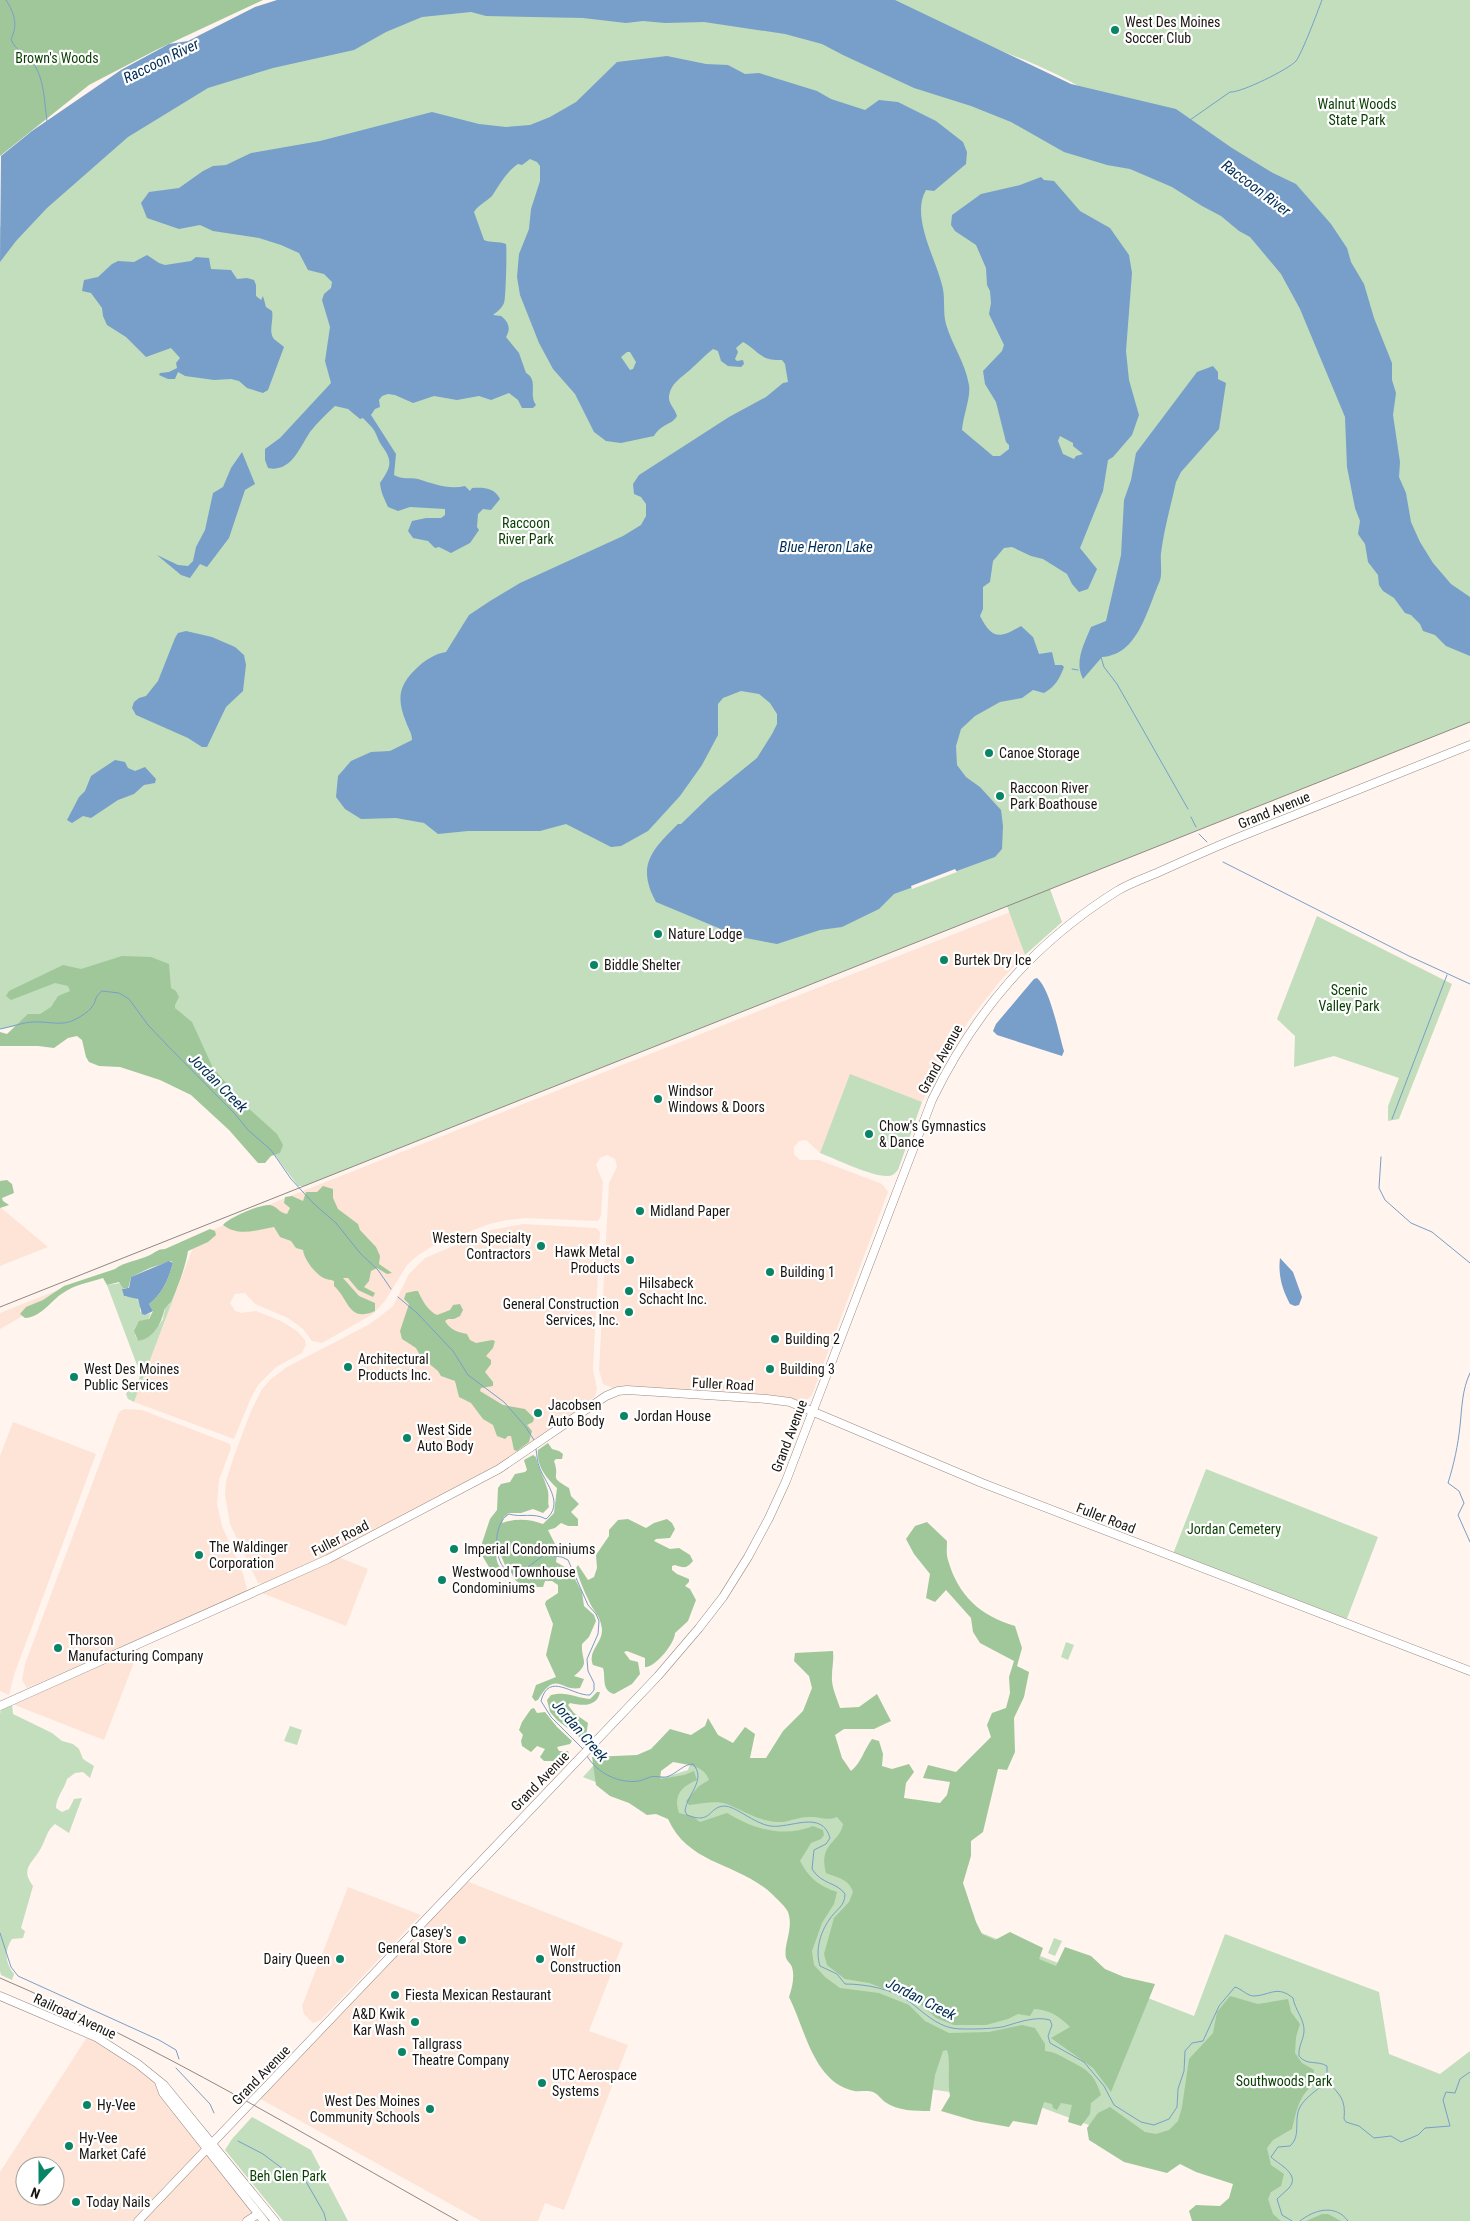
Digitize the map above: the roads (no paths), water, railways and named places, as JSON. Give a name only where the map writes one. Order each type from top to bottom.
[{"type":"main road","name":"Grand Avenue","points":[[138,2221],[594,1743],[700,1628],[735,1578],[769,1518],[932,1100],[945,1072],[972,1028],[1003,987],[1027,962],[1068,926],[1119,890],[1212,848],[1470,745]]},
{"type":"main road","name":"Fuller Road","points":[[0,1706],[297,1574],[484,1477],[528,1450],[600,1400],[618,1391],[767,1399],[790,1402],[966,1477],[1470,1671]]},
{"type":"main road","name":"Railroad Avenue","points":[[0,1996],[96,2037],[138,2064],[159,2082],[163,2093],[210,2147]]},
{"type":"main road","points":[[210,2147],[275,2221]]},
{"type":"main road","points":[[210,2147],[264,2221]]},
{"type":"main road","points":[[247,2221],[265,2209]]},
{"type":"main road","points":[[252,2221],[258,2214]]},
{"type":"water","name":"Raccoon River","points":[[277,0],[895,0],[1071,84],[1176,109],[1232,148],[1273,173],[1296,184],[1331,224],[1347,248],[1351,262],[1364,284],[1374,318],[1392,363],[1392,380],[1396,393],[1393,415],[1400,462],[1399,477],[1406,493],[1411,522],[1420,542],[1433,563],[1451,584],[1470,597],[1470,656],[1446,646],[1435,635],[1423,631],[1420,624],[1411,615],[1405,613],[1394,598],[1383,591],[1379,585],[1378,575],[1368,562],[1365,544],[1358,534],[1360,521],[1355,508],[1347,467],[1345,417],[1300,309],[1281,274],[1250,237],[1239,231],[1221,216],[1172,187],[1130,169],[1107,165],[1064,152],[1011,122],[971,106],[914,88],[822,44],[785,34],[704,22],[665,23],[643,21],[626,23],[583,18],[486,16],[471,12],[422,17],[386,32],[354,50],[273,68],[208,88],[128,137],[47,208],[16,241],[0,262],[1,156],[32,131],[121,70],[169,44],[188,41],[255,7]]},
{"type":"water","name":"Blue Heron Lake","points":[[667,56],[706,64],[728,65],[745,74],[759,73],[817,91],[831,99],[865,110],[879,100],[898,102],[936,121],[963,142],[967,152],[966,164],[934,191],[926,190],[922,201],[921,213],[926,239],[943,289],[946,324],[965,369],[969,385],[969,395],[962,430],[993,456],[1000,456],[1009,449],[1009,445],[1006,442],[996,402],[985,384],[983,371],[1002,351],[1004,345],[989,314],[991,303],[986,268],[976,245],[955,231],[951,225],[952,215],[981,194],[1020,185],[1041,177],[1044,180],[1054,181],[1080,211],[1110,228],[1129,255],[1132,273],[1126,351],[1129,380],[1139,415],[1132,435],[1113,457],[1108,460],[1103,491],[1080,548],[1097,569],[1088,589],[1079,592],[1067,574],[1043,559],[1031,556],[1012,547],[1004,548],[993,561],[990,582],[983,587],[983,609],[980,616],[992,633],[1002,635],[1021,626],[1033,637],[1039,654],[1052,652],[1055,665],[1062,665],[1064,667],[1057,682],[1044,693],[1033,690],[1022,698],[1000,702],[975,716],[961,729],[956,746],[957,765],[966,777],[980,787],[1001,810],[1003,826],[1002,849],[995,857],[894,894],[879,909],[842,927],[820,930],[777,944],[740,937],[656,902],[647,878],[647,868],[654,850],[678,824],[681,824],[710,796],[757,758],[772,734],[777,724],[777,714],[770,703],[759,694],[741,691],[723,698],[718,704],[718,735],[702,765],[680,796],[648,831],[621,846],[611,847],[566,824],[540,831],[468,831],[438,834],[424,823],[396,818],[361,819],[345,809],[336,797],[338,776],[351,761],[371,752],[390,751],[412,740],[401,705],[400,698],[403,685],[412,673],[428,659],[446,652],[469,615],[520,583],[623,536],[641,525],[646,516],[646,504],[641,497],[634,494],[633,484],[639,475],[729,417],[766,397],[783,383],[788,382],[785,364],[782,360],[764,357],[743,342],[736,348],[738,352],[735,359],[737,361],[743,360],[744,364],[741,367],[728,366],[721,361],[718,351],[713,349],[677,381],[671,389],[669,399],[677,416],[675,419],[661,428],[654,436],[621,443],[606,441],[594,432],[575,394],[553,369],[539,343],[520,295],[517,277],[519,254],[529,229],[531,209],[540,181],[540,166],[537,162],[530,159],[522,165],[518,164],[507,174],[492,196],[474,212],[484,240],[506,244],[505,300],[502,307],[493,315],[501,316],[507,323],[509,328],[506,337],[519,353],[526,373],[532,380],[533,397],[536,405],[533,408],[522,408],[518,400],[509,393],[491,400],[479,396],[457,400],[434,396],[413,403],[388,394],[382,396],[379,400],[380,407],[375,409],[371,415],[396,454],[394,475],[447,487],[465,486],[470,491],[472,488],[489,489],[498,495],[500,499],[491,510],[483,509],[478,514],[477,527],[479,530],[470,543],[451,553],[439,547],[435,548],[428,541],[413,538],[408,531],[412,521],[426,518],[441,518],[445,515],[445,509],[410,507],[398,511],[388,507],[380,483],[388,469],[388,456],[373,428],[363,418],[360,419],[348,409],[335,406],[310,432],[289,463],[276,469],[268,468],[265,460],[265,449],[280,438],[331,383],[325,361],[330,327],[322,300],[324,294],[331,288],[332,282],[324,274],[308,270],[299,253],[281,245],[259,238],[213,231],[200,225],[179,229],[147,218],[141,203],[149,192],[179,188],[213,166],[226,165],[251,153],[320,141],[432,112],[479,124],[506,127],[530,125],[550,117],[576,102],[617,62]],"holes":[[[630,352],[636,362],[633,369],[630,370],[621,357]],[[1060,436],[1073,443],[1073,446],[1083,454],[1076,456],[1074,459],[1063,454],[1058,441]]]},
{"type":"water","points":[[147,255],[165,265],[191,261],[196,257],[209,258],[211,269],[231,270],[237,279],[247,278],[254,280],[256,296],[261,300],[263,296],[266,307],[272,311],[272,336],[284,347],[268,390],[263,393],[247,388],[239,381],[231,379],[214,380],[185,376],[178,372],[175,379],[168,379],[159,375],[160,373],[169,372],[177,368],[176,363],[180,358],[171,348],[146,357],[126,337],[107,325],[102,308],[91,293],[82,291],[84,280],[98,277],[118,261],[134,262]]},
{"type":"water","points":[[1213,366],[1218,372],[1218,379],[1226,383],[1219,429],[1181,472],[1176,482],[1162,544],[1160,580],[1145,618],[1133,640],[1114,654],[1102,657],[1083,679],[1079,666],[1081,653],[1091,627],[1106,621],[1121,555],[1124,500],[1131,480],[1136,453],[1197,372]]},
{"type":"water","points":[[242,452],[255,484],[245,490],[229,538],[207,567],[200,564],[190,578],[181,575],[157,555],[178,565],[188,566],[193,561],[196,547],[205,530],[213,493],[223,487],[231,468]]},
{"type":"water","points":[[186,631],[212,637],[235,647],[244,655],[246,665],[243,691],[226,707],[207,747],[202,747],[188,738],[136,715],[132,708],[134,702],[146,696],[158,681],[175,638],[178,633]]},
{"type":"water","points":[[115,760],[125,762],[128,768],[135,771],[145,767],[156,779],[155,783],[144,785],[134,794],[118,800],[91,818],[83,816],[72,823],[67,820],[79,797],[85,791],[91,776]]},
{"type":"water","points":[[1037,978],[1046,991],[1054,1012],[1064,1051],[1062,1056],[997,1035],[993,1031],[996,1024],[1034,979]]},
{"type":"water","points":[[1280,1258],[1293,1272],[1302,1297],[1299,1305],[1290,1304],[1285,1293],[1280,1276]]},
{"type":"water","points":[[169,1261],[173,1263],[167,1281],[158,1295],[149,1304],[153,1311],[145,1315],[142,1314],[138,1299],[124,1296],[122,1289],[129,1288],[131,1277]]},
{"type":"waterway","points":[[6,0],[12,10],[15,24],[11,39],[13,44],[30,58],[36,68],[43,90],[47,121]]},
{"type":"waterway","points":[[1190,120],[1230,92],[1244,89],[1292,65],[1299,56],[1306,41],[1322,0]]},
{"type":"waterway","points":[[1101,657],[1104,667],[1117,684],[1188,809]]},
{"type":"waterway","points":[[1072,669],[1078,670]]},
{"type":"waterway","points":[[1191,817],[1196,827]]},
{"type":"waterway","points":[[1199,834],[1207,842]]},
{"type":"waterway","points":[[1223,862],[1409,956],[1470,984]]},
{"type":"waterway","points":[[1392,1119],[1447,975]]},
{"type":"waterway","name":"Jordan Creek","points":[[0,1029],[30,1022],[66,1023],[89,1011],[102,991],[119,993],[129,999],[148,1025],[235,1114],[248,1130],[271,1150],[291,1179],[314,1204],[336,1223],[360,1253],[378,1270],[391,1289]]},
{"type":"waterway","points":[[1381,1157],[1379,1188],[1385,1200],[1411,1223],[1432,1232],[1470,1263]]},
{"type":"waterway","name":"Jordan Creek","points":[[398,1297],[417,1313],[453,1351],[468,1375],[504,1402],[525,1426],[534,1440]]},
{"type":"waterway","points":[[1470,1373],[1464,1392],[1457,1447],[1448,1483],[1459,1491],[1464,1503],[1458,1515],[1470,1542]]},
{"type":"waterway","name":"Jordan Creek","points":[[536,1449],[539,1466],[550,1488],[554,1507],[546,1519],[537,1516],[509,1514],[503,1519],[497,1534],[497,1553],[504,1568],[509,1572],[521,1572],[544,1555],[562,1557],[568,1560],[588,1605],[596,1614],[599,1621],[598,1634],[587,1659],[588,1671],[594,1683],[594,1690],[590,1695],[555,1686],[545,1692],[541,1701],[551,1717],[584,1750]]},
{"type":"waterway","name":"Jordan Creek","points":[[587,1756],[597,1768],[609,1776],[624,1781],[667,1777],[687,1765],[693,1764],[698,1776],[685,1811],[687,1815],[695,1818],[705,1817],[719,1807],[728,1806],[764,1825],[778,1826],[804,1822],[820,1824],[826,1829],[830,1838],[826,1844],[814,1850],[812,1869],[820,1878],[838,1887],[845,1894],[842,1905],[831,1917],[821,1936],[818,1948],[820,1966],[837,1974],[845,1984],[870,1986],[903,1997],[935,2021],[952,2028],[995,2028],[1033,2019],[1050,2020],[1052,2025],[1048,2036],[1050,2043],[1084,2062],[1104,2086],[1114,2105],[1141,2122],[1154,2125],[1169,2119],[1177,2107],[1178,2089],[1184,2071],[1185,2051],[1192,2043],[1203,2041],[1219,2006],[1235,1987],[1251,1996],[1278,1991],[1293,1998],[1304,2028],[1299,2056],[1305,2061],[1327,2066],[1327,2082]]},
{"type":"waterway","points":[[0,1933],[11,1967],[18,1976],[159,2040],[176,2050],[179,2059]]},
{"type":"waterway","points":[[176,2068],[210,2104],[214,2113]]},
{"type":"waterway","points":[[1328,2082],[1336,2090],[1343,2102],[1344,2119],[1346,2122],[1359,2126],[1374,2138],[1391,2136],[1401,2142],[1418,2135],[1425,2128],[1450,2126],[1443,2100],[1446,2092],[1455,2093],[1460,2079],[1470,2072]]},
{"type":"waterway","name":"Jordan Creek","points":[[1292,2221],[1282,2215],[1277,2199],[1289,2188],[1292,2178],[1287,2170],[1271,2157],[1278,2147],[1290,2146],[1293,2142],[1301,2105],[1311,2094],[1327,2082]]},
{"type":"waterway","points":[[238,2141],[263,2154],[283,2169],[304,2178],[324,2213],[326,2221]]},
{"type":"waterway","name":"Jordan Creek","points":[[1300,2221],[1312,2214],[1325,2210],[1338,2212],[1348,2221]]},
{"type":"railway","points":[[0,1307],[1470,722]]},
{"type":"railway","points":[[0,1978],[59,2004],[175,2062],[458,2221]]},
{"type":"place","name":"West Des Moines Soccer Club","points":[[1115,30]]},
{"type":"place","name":"Canoe Storage","points":[[989,753]]},
{"type":"place","name":"Raccoon River Park Boathouse","points":[[1000,796]]},
{"type":"place","name":"Nature Lodge","points":[[658,934]]},
{"type":"place","name":"Burtek Dry Ice","points":[[944,960]]},
{"type":"place","name":"Biddle Shelter","points":[[594,965]]},
{"type":"place","name":"Windsor Windows & Doors","points":[[658,1099]]},
{"type":"place","name":"Chow's Gymnastics & Dance","points":[[869,1134]]},
{"type":"place","name":"Midland Paper","points":[[640,1211]]},
{"type":"place","name":"Western Specialty Contractors","points":[[541,1246]]},
{"type":"place","name":"Hawk Metal Products","points":[[630,1260]]},
{"type":"place","name":"Building 1","points":[[770,1272]]},
{"type":"place","name":"Hilsabeck Schacht Inc.","points":[[629,1291]]},
{"type":"place","name":"General Construction Services, Inc.","points":[[629,1312]]},
{"type":"place","name":"Building 2","points":[[775,1339]]},
{"type":"place","name":"Architectural Products Inc.","points":[[348,1367]]},
{"type":"place","name":"Building 3","points":[[770,1369]]},
{"type":"place","name":"West Des Moines Public Services","points":[[74,1377]]},
{"type":"place","name":"Jacobsen Auto Body","points":[[538,1413]]},
{"type":"place","name":"Jordan House","points":[[624,1416]]},
{"type":"place","name":"West Side Auto Body","points":[[407,1438]]},
{"type":"place","name":"Imperial Condominiums","points":[[454,1549]]},
{"type":"place","name":"The Waldinger Corporation","points":[[199,1555]]},
{"type":"place","name":"Westwood Townhouse Condominiums","points":[[442,1580]]},
{"type":"place","name":"Thorson Manufacturing Company","points":[[58,1648]]},
{"type":"place","name":"Casey's General Store","points":[[462,1940]]},
{"type":"place","name":"Dairy Queen","points":[[340,1959]]},
{"type":"place","name":"Wolf Construction","points":[[540,1959]]},
{"type":"place","name":"Fiesta Mexican Restaurant","points":[[395,1995]]},
{"type":"place","name":"A&D Kwik Kar Wash","points":[[415,2022]]},
{"type":"place","name":"Tallgrass Theatre Company","points":[[402,2052]]},
{"type":"place","name":"UTC Aerospace Systems","points":[[542,2083]]},
{"type":"place","name":"Hy-Vee","points":[[87,2105]]},
{"type":"place","name":"West Des Moines Community Schools","points":[[430,2109]]},
{"type":"place","name":"Hy-Vee Market Café","points":[[69,2146]]},
{"type":"place","name":"Today Nails","points":[[76,2202]]},
{"type":"park label","name":"Brown's Woods","points":[[57,58]]},
{"type":"park label","name":"Walnut Woods State Park","points":[[1357,112]]},
{"type":"park label","name":"Raccoon River Park","points":[[526,532]]},
{"type":"park label","name":"Scenic Valley Park","points":[[1349,998]]},
{"type":"park label","name":"Jordan Cemetery","points":[[1234,1529]]},
{"type":"park label","name":"Southwoods Park","points":[[1284,2081]]},
{"type":"park label","name":"Beh Glen Park","points":[[288,2176]]}]
